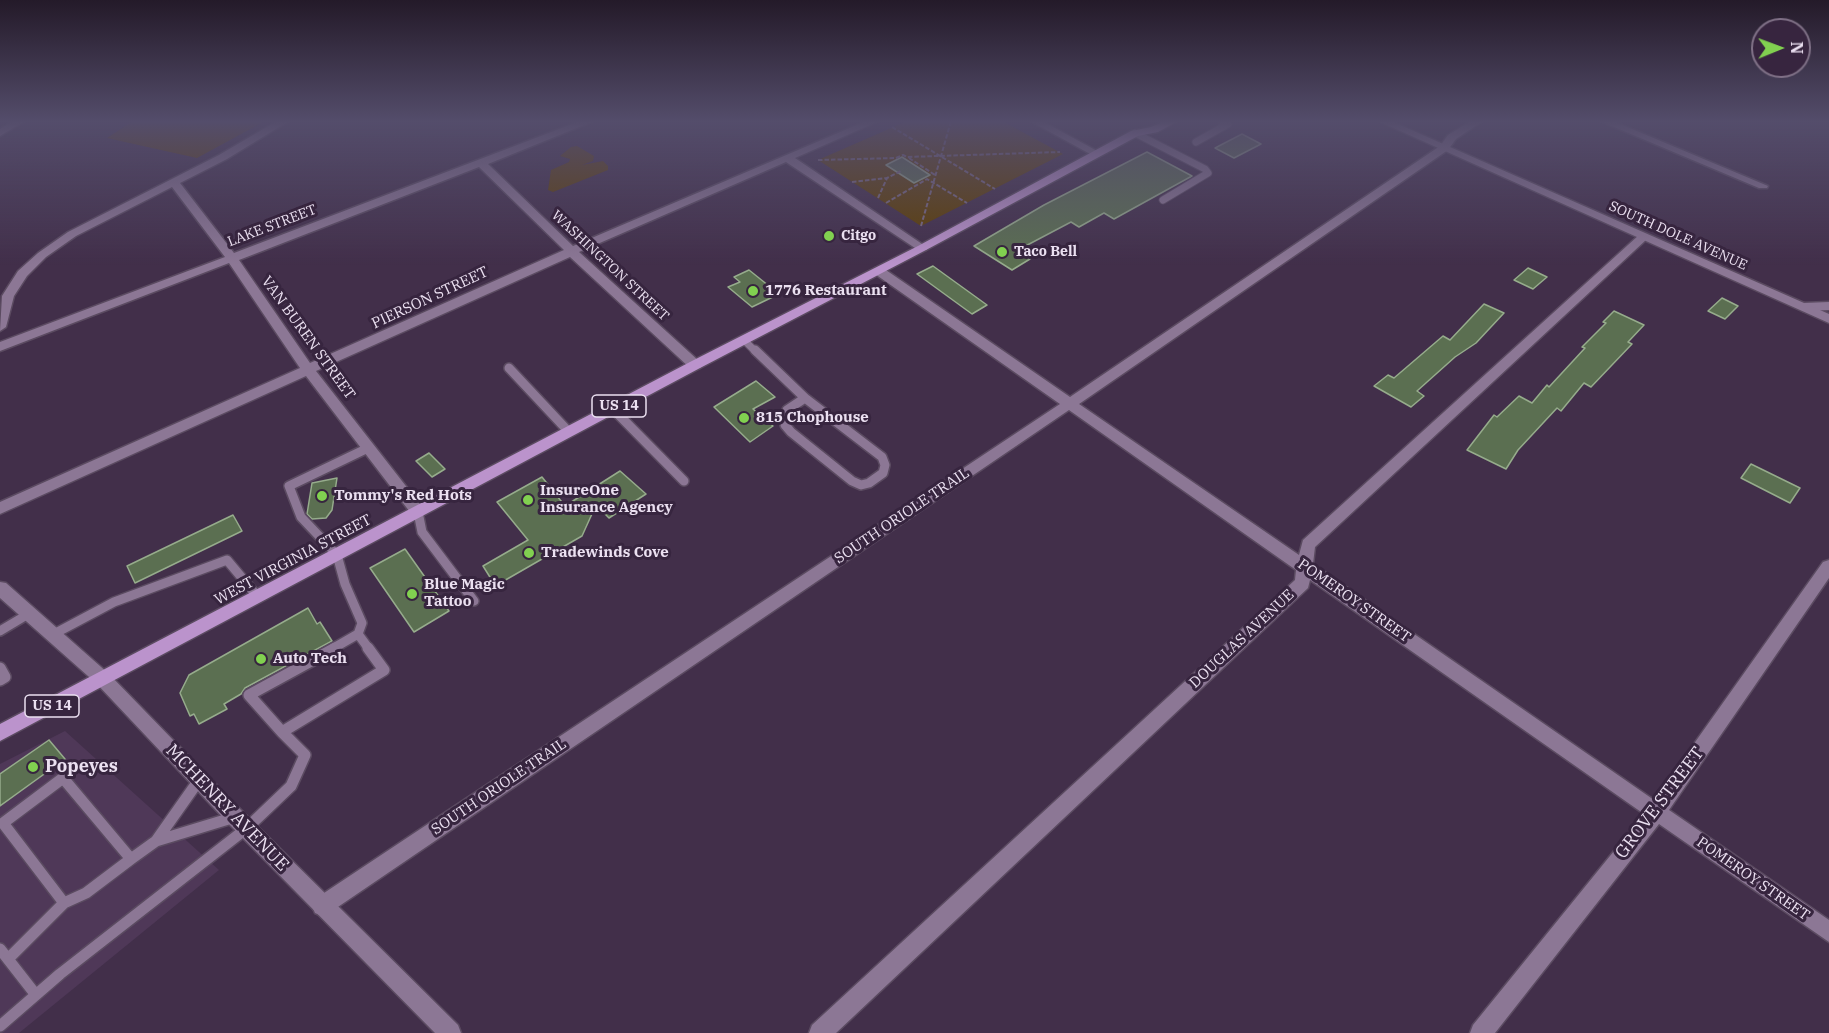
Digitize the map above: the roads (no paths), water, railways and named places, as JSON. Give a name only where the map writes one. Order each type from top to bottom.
[{"type":"main road","name":"WEST VIRGINIA STREET","points":[[103,679],[695,365],[879,271],[1066,169]]},
{"type":"main road","name":"US 14","points":[[0,733],[103,679]]},
{"type":"street","points":[[0,327],[8,296],[22,274],[42,255],[72,234],[199,169]]},
{"type":"street","name":"LAKE STREET","points":[[0,347],[461,169]]},
{"type":"street","name":"WASHINGTON STREET","points":[[487,169],[695,365]]},
{"type":"street","name":"PIERSON STREET","points":[[0,508],[675,205],[764,169]]},
{"type":"street","points":[[804,169],[922,248]]},
{"type":"street","name":"SOUTH ORIOLE TRAIL","points":[[322,906],[1069,404],[1413,169]]},
{"type":"street","name":"SOUTH DOLE AVENUE","points":[[1491,169],[1829,319]]},
{"type":"street","points":[[1722,169],[1763,186]]},
{"type":"street","name":"VAN BUREN STREET","points":[[173,182],[231,257],[309,371],[418,513]]},
{"type":"street","name":"DOUGLAS AVENUE","points":[[820,1033],[1302,583],[1308,543],[1643,237]]},
{"type":"street","name":"POMEROY STREET","points":[[879,271],[1829,932]]},
{"type":"street","points":[[1803,307],[1829,306]]},
{"type":"street","name":"GROVE STREET","points":[[1481,1033],[1656,813],[1829,566]]},
{"type":"street","name":"MCHENRY AVENUE","points":[[0,588],[103,679],[322,906],[450,1033]]},
{"type":"lane","points":[[1163,200],[1208,173],[1205,169]]},
{"type":"lane","points":[[744,340],[805,398],[882,457],[885,465],[883,473],[869,483],[861,485],[852,482],[791,432],[785,425],[787,410],[805,398]]},
{"type":"lane","points":[[509,368],[569,432]]},
{"type":"lane","points":[[613,409],[684,481]]},
{"type":"lane","points":[[0,1026],[241,823],[291,786],[305,755],[249,695],[358,634],[363,623],[345,584],[337,555],[300,517],[289,486],[368,448]]},
{"type":"lane","points":[[418,513],[422,532],[474,602]]},
{"type":"lane","points":[[52,635],[114,602],[227,560],[258,597]]},
{"type":"lane","points":[[0,631],[30,613]]},
{"type":"lane","points":[[282,732],[384,670],[358,634]]},
{"type":"lane","points":[[0,668],[4,677],[0,680]]},
{"type":"lane","points":[[64,903],[3,823],[63,778],[131,859]]},
{"type":"lane","points":[[36,995],[4,954],[64,903],[86,893],[156,841],[199,780]]},
{"type":"lane","points":[[156,841],[241,823]]},
{"type":"place","name":"Citgo","points":[[829,236]]},
{"type":"place","name":"Taco Bell","points":[[1002,252]]},
{"type":"place","name":"1776 Restaurant","points":[[753,291]]},
{"type":"place","name":"815 Chophouse","points":[[744,418]]},
{"type":"place","name":"Tommy's Red Hots","points":[[322,496]]},
{"type":"place","name":"InsureOne Insurance Agency","points":[[528,500]]},
{"type":"place","name":"Tradewinds Cove","points":[[529,553]]},
{"type":"place","name":"Blue Magic Tattoo","points":[[412,594]]},
{"type":"place","name":"Auto Tech","points":[[261,659]]},
{"type":"place","name":"Popeyes","points":[[33,767]]}]
